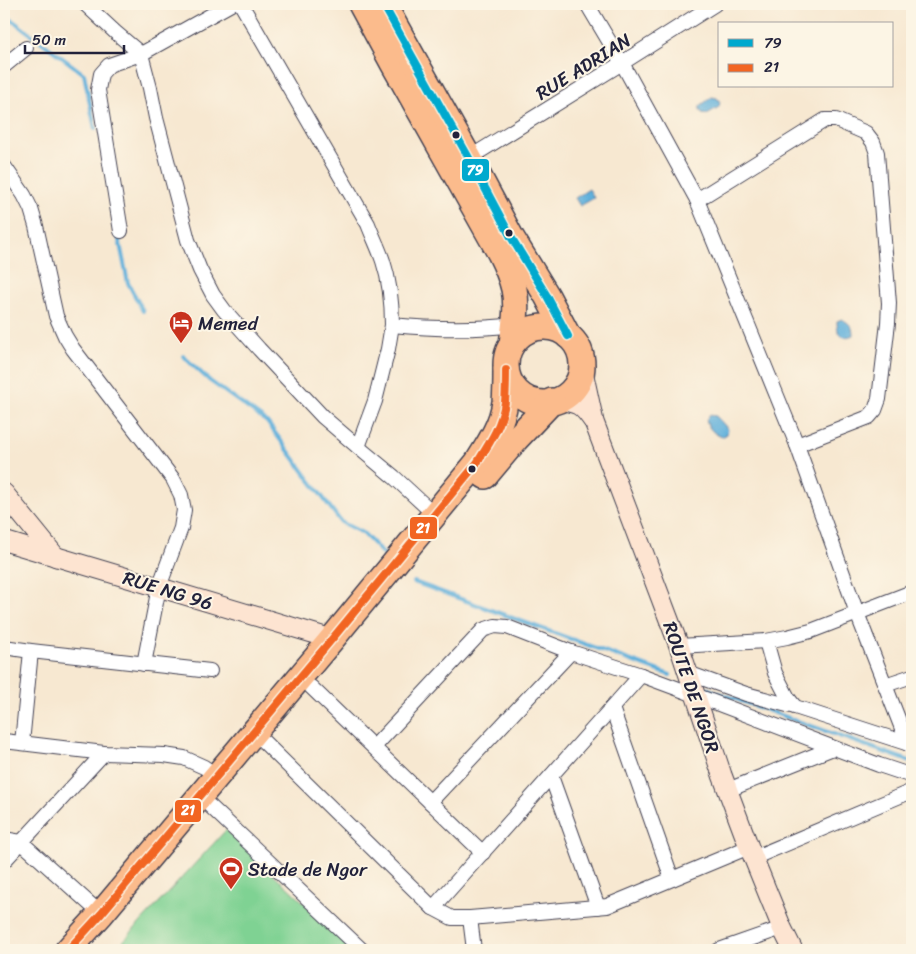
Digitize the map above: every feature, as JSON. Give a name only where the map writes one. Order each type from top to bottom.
[{"type":"highway","points":[[68,950],[101,914],[217,776],[477,463],[498,428],[505,402],[507,357],[513,334],[516,306],[508,269],[361,4]]},
{"type":"highway","points":[[384,4],[469,158],[510,237],[547,296],[568,336],[577,348],[581,362],[581,370],[576,384],[565,396],[555,400],[537,402],[522,396],[512,384],[506,370]]},
{"type":"highway","points":[[513,334],[522,334],[542,327],[556,329],[568,336]]},
{"type":"highway","points":[[86,950],[311,687],[500,457],[555,400]]},
{"type":"street","points":[[85,4],[141,54],[188,240],[213,295],[224,310],[278,370],[323,417],[394,477],[434,514]]},
{"type":"street","points":[[121,231],[98,90],[102,74],[109,65],[141,54],[231,4]]},
{"type":"street","points":[[241,4],[368,224],[388,277],[391,292],[392,325],[388,349],[375,401],[358,447]]},
{"type":"street","points":[[587,4],[697,200],[797,445],[857,613],[910,745]]},
{"type":"street","name":"RUE ADRIAN","points":[[469,158],[716,4]]},
{"type":"street","points":[[4,66],[26,48]]},
{"type":"street","points":[[697,200],[826,120],[836,120],[866,133],[873,142],[877,153],[889,303],[879,399],[875,410],[869,417],[797,445]]},
{"type":"street","points":[[4,166],[24,195],[31,209],[56,316],[64,336],[173,479],[181,495],[184,510],[181,528],[159,587],[144,664]]},
{"type":"street","points":[[392,325],[488,328],[513,334]]},
{"type":"street","points":[[581,362],[594,422]]},
{"type":"street","points":[[555,400],[580,405],[594,422]]},
{"type":"street","name":"ROUTE DE NGOR","points":[[594,422],[679,646],[751,853],[793,950]]},
{"type":"street","points":[[4,493],[56,557]]},
{"type":"street","name":"RUE NG 96","points":[[4,541],[332,639]]},
{"type":"street","points":[[679,646],[766,641],[811,630],[912,592]]},
{"type":"street","points":[[374,747],[483,630],[495,626],[507,628],[641,675],[912,776]]},
{"type":"street","points":[[766,641],[776,673],[795,708]]},
{"type":"street","points":[[4,647],[210,671]]},
{"type":"street","points":[[22,743],[31,651]]},
{"type":"street","points":[[430,802],[571,652]]},
{"type":"street","points":[[688,673],[746,694],[910,745]]},
{"type":"street","points":[[433,908],[641,675]]},
{"type":"street","points":[[885,685],[912,676]]},
{"type":"street","points":[[311,687],[483,853]]},
{"type":"street","points":[[612,708],[672,879]]},
{"type":"street","points":[[4,740],[104,753],[164,755],[184,758],[204,766],[217,776]]},
{"type":"street","points":[[264,742],[433,908],[452,918],[607,906],[672,879],[751,853],[912,791]]},
{"type":"street","points":[[728,790],[833,748]]},
{"type":"street","points":[[4,861],[104,753]]},
{"type":"street","points":[[551,776],[598,907]]},
{"type":"street","points":[[210,806],[362,950]]},
{"type":"street","points":[[4,839],[21,842],[101,914]]},
{"type":"street","points":[[470,918],[474,950]]},
{"type":"street","points":[[719,950],[782,928]]},
{"type":"green space","name":"Stade de Ngor","points":[[226,830],[355,950],[115,950]]},
{"type":"water","points":[[712,97],[717,98],[720,102],[719,107],[707,114],[702,113],[700,106]]},
{"type":"water","points":[[589,189],[594,198],[580,206],[575,198]]},
{"type":"water","points":[[842,319],[850,326],[853,335],[845,337],[840,334],[837,321]]},
{"type":"water","points":[[709,415],[716,416],[728,429],[727,434],[722,437],[708,426],[706,420]]},
{"type":"waterway","points":[[4,14],[84,74],[95,129]]},
{"type":"waterway","points":[[118,234],[128,283],[143,311]]},
{"type":"waterway","points":[[183,356],[210,381],[267,422],[341,522],[364,534],[385,556]]},
{"type":"waterway","points":[[414,582],[670,675]]},
{"type":"waterway","points":[[702,687],[912,762]]},
{"type":"transit line","name":"79","points":[[383,4],[511,237],[547,296],[568,336]]},
{"type":"transit line","name":"21","points":[[68,950],[101,914],[332,639],[477,463],[501,419],[505,402],[506,370]]},
{"type":"place","name":"Memed","points":[[181,344]]},
{"type":"place","name":"Stade de Ngor","points":[[231,890]]}]
